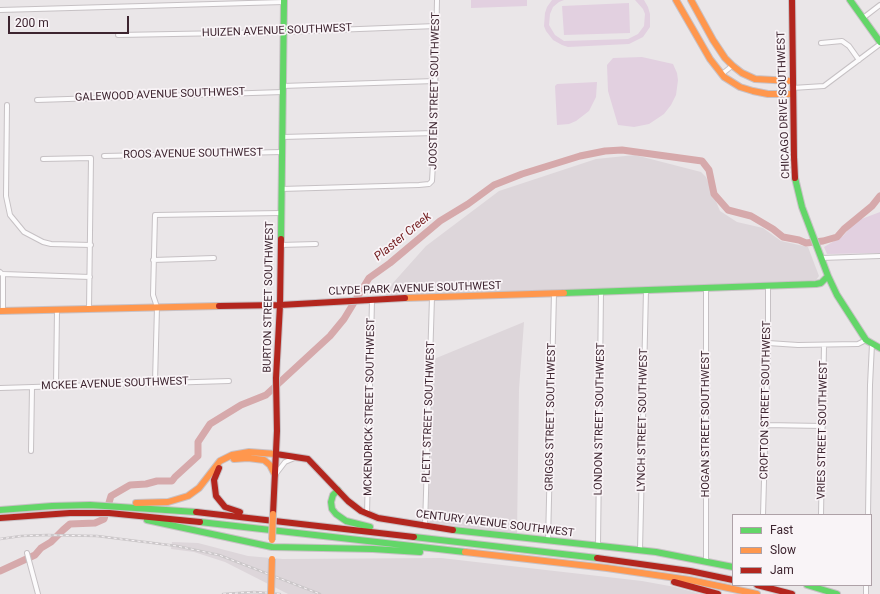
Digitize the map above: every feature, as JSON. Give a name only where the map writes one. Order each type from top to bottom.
[{"type":"main road","points":[[676,0],[710,59],[722,74],[732,82],[753,92],[768,94],[792,87]]},
{"type":"main road","points":[[691,0],[713,40],[732,66],[742,73],[755,78],[792,87]]},
{"type":"main road","name":"CHICAGO DRIVE SOUTHWEST","points":[[792,0],[792,87],[795,176],[802,207],[828,276],[845,308],[866,340]]},
{"type":"main road","points":[[850,0],[880,43]]},
{"type":"main road","name":"BURTON STREET SOUTHWEST","points":[[271,594],[276,454],[276,378],[280,305],[284,1]]},
{"type":"main road","name":"CLYDE PARK AVENUE SOUTHWEST","points":[[2,311],[280,305],[432,297],[816,284],[821,283],[828,276]]},
{"type":"main road","points":[[866,340],[880,348]]},
{"type":"main road","name":"CENTURY AVENUE SOUTHWEST","points":[[125,506],[139,502],[168,502],[188,496],[199,488],[220,461],[232,455],[249,452],[276,454],[300,457],[311,462],[357,508],[367,514],[389,520],[425,526],[548,541],[640,550],[732,566]]},
{"type":"main road","points":[[254,518],[246,513],[228,509],[220,502],[216,496],[214,488],[216,473],[220,466],[228,460],[248,458],[264,460],[270,465],[275,475]]},
{"type":"main road","points":[[338,490],[332,498],[331,506],[342,519],[414,537]]},
{"type":"main road","points":[[0,510],[61,505],[125,506],[254,518],[635,563],[690,571],[732,580]]},
{"type":"main road","points":[[0,518],[52,513],[119,514],[182,519],[639,572],[690,580],[757,594]]},
{"type":"main road","points":[[119,514],[272,547],[479,554]]},
{"type":"main road","points":[[639,572],[718,594]]},
{"type":"main road","points":[[761,586],[792,594]]},
{"type":"main road","points":[[820,587],[837,594]]},
{"type":"street","name":"JOOSTEN STREET SOUTHWEST","points":[[281,190],[419,185],[429,184],[432,181],[434,171],[437,0]]},
{"type":"street","points":[[0,10],[284,1]]},
{"type":"street","points":[[863,18],[880,5]]},
{"type":"street","name":"HUIZEN AVENUE SOUTHWEST","points":[[118,35],[283,32],[436,26]]},
{"type":"street","points":[[821,43],[842,41],[849,46],[859,60]]},
{"type":"street","points":[[792,87],[824,86],[880,43]]},
{"type":"street","points":[[722,74],[732,66]]},
{"type":"street","name":"GALEWOOD AVENUE SOUTHWEST","points":[[37,100],[435,81]]},
{"type":"street","points":[[6,105],[6,203],[10,215],[24,232],[35,239],[51,244],[91,245]]},
{"type":"street","points":[[0,122],[6,122]]},
{"type":"street","points":[[282,137],[435,132]]},
{"type":"street","name":"ROOS AVENUE SOUTHWEST","points":[[104,156],[282,152]]},
{"type":"street","points":[[43,159],[91,158],[89,309]]},
{"type":"street","points":[[0,159],[6,159]]},
{"type":"street","points":[[155,382],[157,307],[153,294],[153,260],[155,215],[281,213]]},
{"type":"street","points":[[280,245],[316,244]]},
{"type":"street","points":[[821,258],[880,256]]},
{"type":"street","points":[[153,260],[214,258]]},
{"type":"street","points":[[2,311],[1,273],[90,277]]},
{"type":"street","name":"CROFTON STREET SOUTHWEST","points":[[763,514],[768,343],[768,286]]},
{"type":"street","name":"HOGAN STREET SOUTHWEST","points":[[706,288],[706,561]]},
{"type":"street","name":"LYNCH STREET SOUTHWEST","points":[[640,550],[646,290]]},
{"type":"street","name":"LONDON STREET SOUTHWEST","points":[[598,546],[601,292]]},
{"type":"street","name":"GRIGGS STREET SOUTHWEST","points":[[548,541],[554,293]]},
{"type":"street","name":"PLETT STREET SOUTHWEST","points":[[425,526],[432,297]]},
{"type":"street","name":"MCKENDRICK STREET SOUTHWEST","points":[[367,514],[370,300]]},
{"type":"street","points":[[56,385],[58,310]]},
{"type":"street","points":[[768,343],[824,345],[858,344],[866,340]]},
{"type":"street","points":[[868,514],[872,344]]},
{"type":"street","name":"VRIES STREET SOUTHWEST","points":[[821,514],[824,345]]},
{"type":"street","name":"MCKEE AVENUE SOUTHWEST","points":[[0,388],[56,385],[230,381]]},
{"type":"street","points":[[31,451],[32,387]]},
{"type":"street","points":[[766,425],[823,426]]},
{"type":"street","points":[[275,475],[285,462],[300,457]]},
{"type":"street","points":[[27,553],[38,594]]},
{"type":"shaded area","points":[[471,0],[527,0],[527,6],[471,8]]},
{"type":"shaded area","points":[[552,0],[564,0],[553,7],[550,14],[549,25],[555,35],[564,41],[628,39],[638,34],[644,26],[645,14],[643,9],[635,0],[644,0],[648,7],[650,14],[650,27],[643,37],[629,44],[568,47],[553,40],[544,26],[545,13]]},
{"type":"shaded area","points":[[629,3],[630,33],[564,35],[562,6]]},
{"type":"shaded area","points":[[642,57],[673,64],[678,80],[676,95],[664,114],[649,124],[634,127],[618,125],[608,91],[607,65],[613,58]]},
{"type":"shaded area","points":[[597,82],[596,97],[589,111],[576,121],[569,124],[557,125],[555,86],[557,84]]},
{"type":"shaded area","points":[[635,155],[701,172],[706,177],[720,211],[737,222],[763,228],[781,241],[808,247],[819,276],[816,280],[715,284],[387,296],[384,293],[426,246],[499,191],[596,159]]},
{"type":"shaded area","points":[[880,212],[880,253],[827,254],[824,247],[843,236],[856,221]]},
{"type":"shaded area","points":[[524,322],[519,389],[517,534],[430,522],[428,519],[434,359]]},
{"type":"shaded area","points":[[172,542],[198,543],[248,556],[283,559],[441,558],[642,581],[675,587],[700,594],[288,594],[225,562],[194,552],[171,549]]},
{"type":"waterway","name":"Plaster Creek","points":[[0,571],[35,555],[41,548],[51,542],[70,524],[95,523],[104,519],[111,496],[130,485],[146,484],[157,481],[172,481],[198,456],[198,442],[210,424],[241,405],[266,395],[330,336],[344,319],[369,278],[390,263],[440,221],[468,204],[494,185],[522,174],[580,156],[605,151],[622,150],[702,161],[709,170],[714,194],[728,210],[751,216],[773,229],[783,237],[806,243],[823,241],[837,237],[844,229],[872,206],[880,196]]},
{"type":"railway","points":[[0,539],[21,536],[47,535],[97,536],[177,546],[219,555],[320,594]]},
{"type":"railway","points":[[223,594],[254,592],[280,594]]},
{"type":"traffic: fast","points":[[281,239],[284,0]]},
{"type":"traffic: fast","points":[[850,0],[880,42]]},
{"type":"traffic: fast","points":[[795,178],[802,207],[828,276],[837,295],[866,340],[880,348]]},
{"type":"traffic: fast","points":[[564,293],[816,284],[821,283],[828,276]]},
{"type":"traffic: fast","points":[[338,490],[333,495],[331,502],[332,509],[336,514],[346,521],[370,527]]},
{"type":"traffic: fast","points":[[0,510],[90,505],[196,512]]},
{"type":"traffic: fast","points":[[147,520],[272,547],[373,549],[420,552]]},
{"type":"traffic: fast","points":[[200,522],[465,552]]},
{"type":"traffic: fast","points":[[453,530],[656,552],[732,567]]},
{"type":"traffic: fast","points":[[414,537],[597,558]]},
{"type":"traffic: fast","points":[[810,586],[837,594]]},
{"type":"traffic: slow","points":[[676,0],[710,59],[724,77],[740,87],[753,91],[768,94],[792,94]]},
{"type":"traffic: slow","points":[[691,0],[713,40],[725,58],[733,66],[742,73],[755,79],[792,81]]},
{"type":"traffic: slow","points":[[405,298],[564,293]]},
{"type":"traffic: slow","points":[[0,311],[219,306]]},
{"type":"traffic: slow","points":[[136,503],[168,502],[188,496],[199,488],[220,461],[232,455],[249,452],[276,454]]},
{"type":"traffic: slow","points":[[234,459],[248,458],[264,460],[270,465],[275,475]]},
{"type":"traffic: slow","points":[[272,540],[273,514]]},
{"type":"traffic: slow","points":[[465,552],[607,568],[690,580],[757,594]]},
{"type":"traffic: slow","points":[[271,594],[272,559]]},
{"type":"traffic: jam","points":[[792,0],[795,178]]},
{"type":"traffic: jam","points":[[273,514],[277,431],[276,378],[280,305],[281,239]]},
{"type":"traffic: jam","points":[[219,306],[280,305],[405,298]]},
{"type":"traffic: jam","points":[[276,454],[308,459],[348,501],[361,511],[378,518],[453,530]]},
{"type":"traffic: jam","points":[[219,468],[214,480],[216,496],[225,507],[240,512]]},
{"type":"traffic: jam","points":[[196,512],[414,537]]},
{"type":"traffic: jam","points":[[0,518],[70,513],[109,513],[200,522]]},
{"type":"traffic: jam","points":[[597,558],[690,571],[732,580]]},
{"type":"traffic: jam","points":[[674,582],[718,594]]},
{"type":"traffic: jam","points":[[761,586],[792,594]]}]
